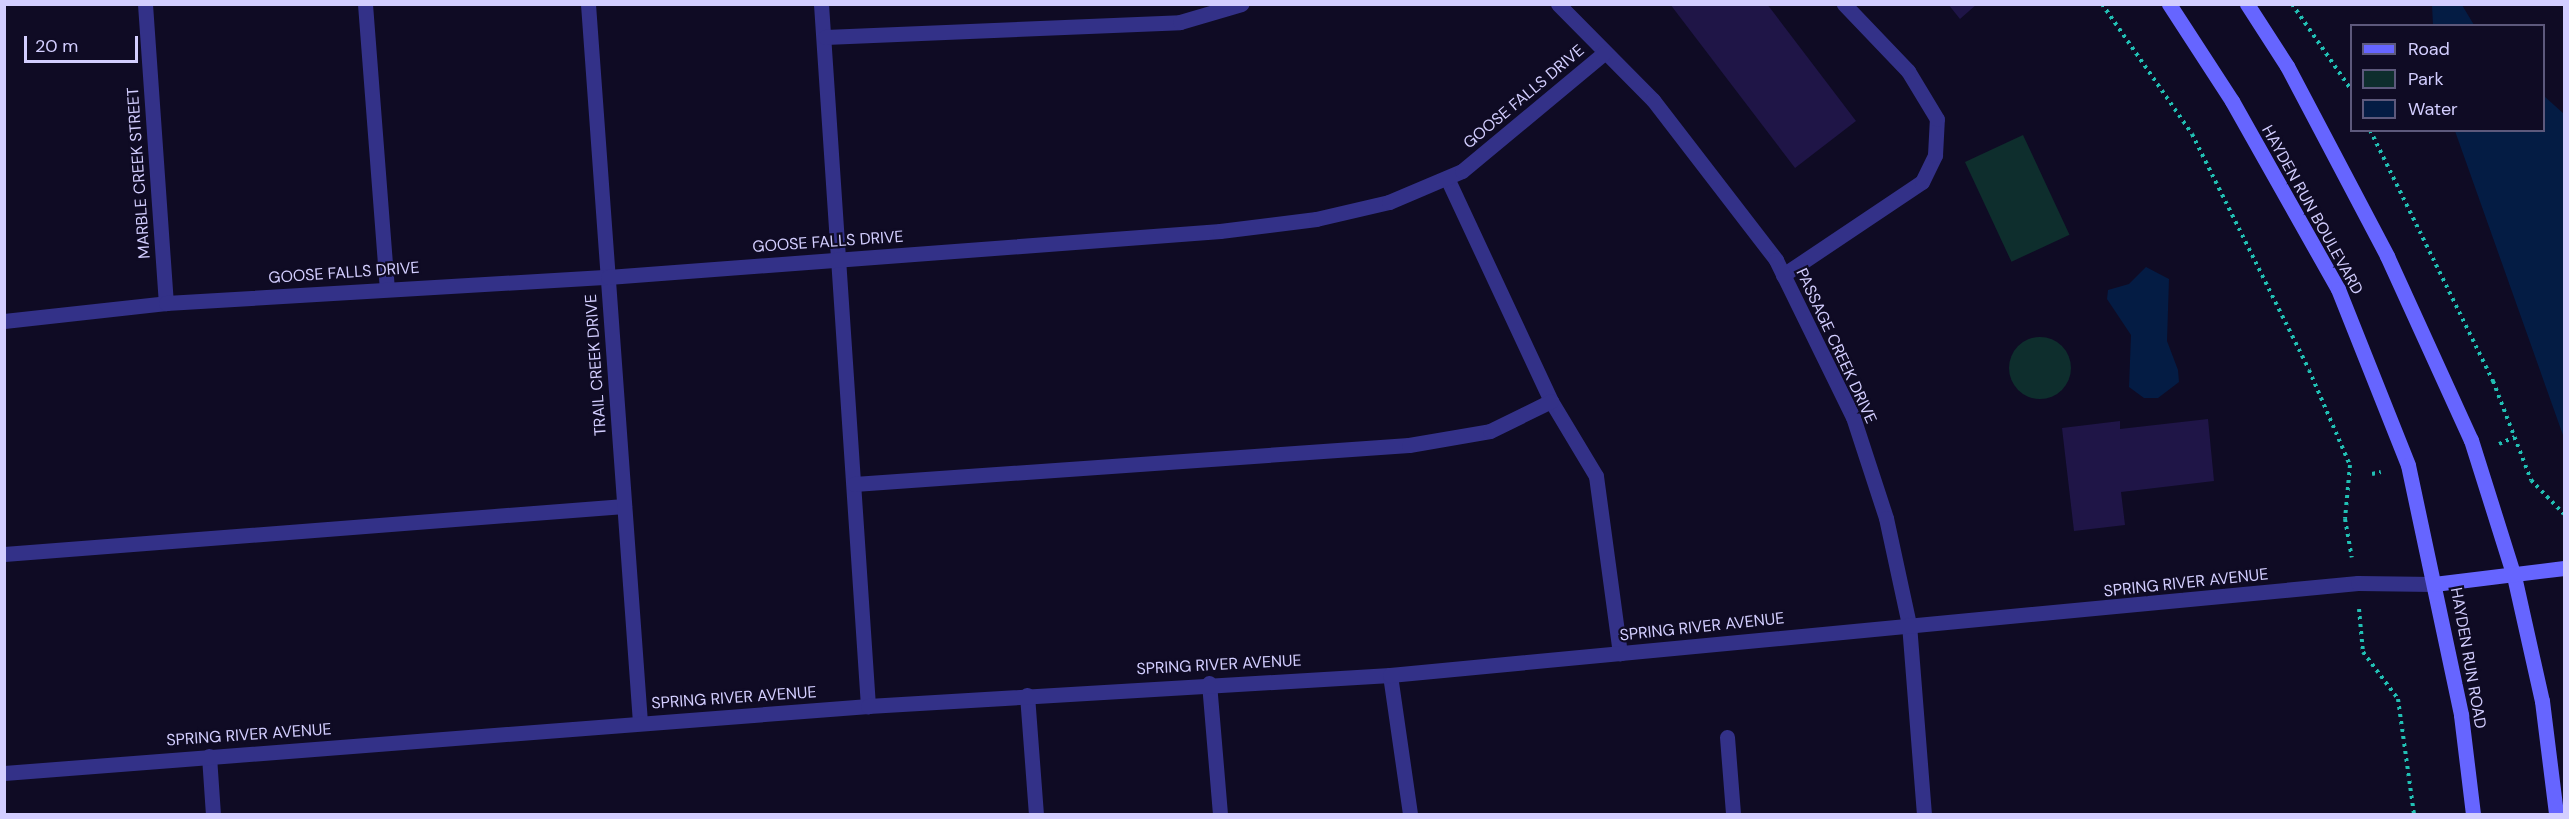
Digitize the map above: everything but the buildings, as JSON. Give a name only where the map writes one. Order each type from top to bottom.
[{"type":"main road","name":"HAYDEN RUN BOULEVARD","points":[[2169,4],[2232,101],[2338,289],[2408,465],[2434,584]]},
{"type":"main road","points":[[2247,4],[2287,66],[2387,256],[2475,453],[2514,576],[2542,701],[2556,814]]},
{"type":"main road","name":"HAYDEN RUN ROAD","points":[[2473,814],[2461,715],[2434,584],[2565,568]]},
{"type":"street","name":"MARBLE CREEK STREET","points":[[145,4],[166,303]]},
{"type":"street","points":[[365,4],[387,288]]},
{"type":"street","name":"TRAIL CREEK DRIVE","points":[[588,4],[640,723]]},
{"type":"street","points":[[821,4],[840,259],[868,706]]},
{"type":"street","points":[[825,37],[1180,22],[1240,4]]},
{"type":"street","name":"PASSAGE CREEK DRIVE","points":[[1558,4],[1653,100],[1783,275],[1853,417],[1886,518],[1909,624],[1924,814]]},
{"type":"street","points":[[1783,275],[1922,182],[1935,155],[1936,119],[1908,71],[1844,4]]},
{"type":"street","name":"GOOSE FALLS DRIVE","points":[[4,321],[166,303],[387,288],[608,277],[1316,219],[1389,202],[1447,178],[1527,123],[1604,53]]},
{"type":"street","points":[[1447,178],[1551,401],[1596,476],[1620,653]]},
{"type":"street","points":[[854,484],[1409,445],[1490,431],[1551,401]]},
{"type":"street","points":[[4,554],[624,506]]},
{"type":"street","name":"SPRING RIVER AVENUE","points":[[4,773],[868,706],[1209,683],[1390,675],[1909,624],[2019,619],[2358,583],[2434,584]]},
{"type":"street","points":[[1390,675],[1410,814]]},
{"type":"street","points":[[1209,683],[1220,814]]},
{"type":"street","points":[[1027,695],[1036,814]]},
{"type":"street","points":[[1727,737],[1733,814]]},
{"type":"street","points":[[209,756],[213,814]]},
{"type":"path","points":[[2102,4],[2192,134],[2309,370],[2350,465],[2348,539]]},
{"type":"path","points":[[2292,4],[2350,89]]},
{"type":"path","points":[[2371,132],[2515,437],[2531,480],[2565,514]]},
{"type":"path","points":[[2475,453],[2515,437]]},
{"type":"path","points":[[2372,474],[2408,465]]},
{"type":"path","points":[[2361,631],[2363,652],[2398,699],[2414,814]]},
{"type":"green space","points":[[2023,135],[2069,235],[2011,262],[1965,162]]},
{"type":"green space","points":[[2040,337],[2057,342],[2062,346],[2066,351],[2071,368],[2066,385],[2062,390],[2057,394],[2040,399],[2023,394],[2018,390],[2014,385],[2009,368],[2014,351],[2018,346],[2023,342]]},
{"type":"water","points":[[2432,5],[2462,5],[2473,24],[2433,24]]},
{"type":"water","points":[[2545,97],[2564,114],[2564,438],[2455,132],[2545,132]]},
{"type":"water","points":[[2146,267],[2169,279],[2167,341],[2178,370],[2179,382],[2158,398],[2144,398],[2129,387],[2131,335],[2107,299],[2108,290],[2129,284]]}]
